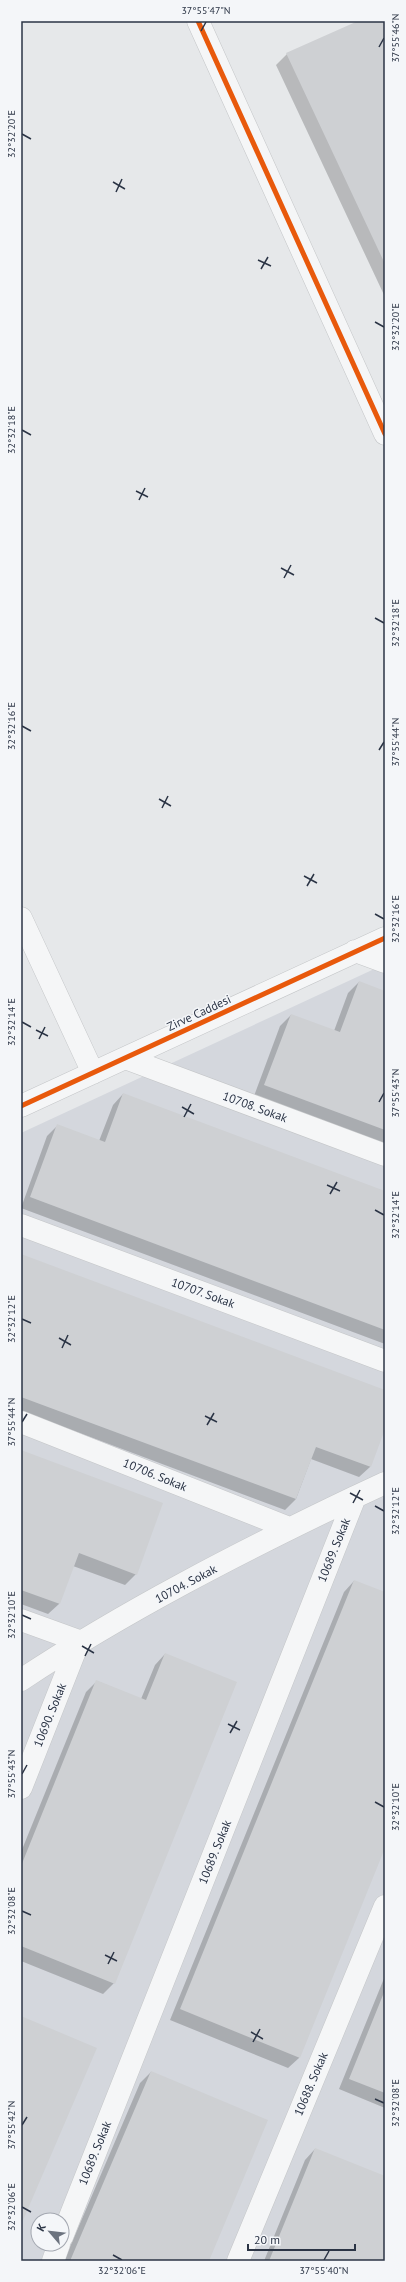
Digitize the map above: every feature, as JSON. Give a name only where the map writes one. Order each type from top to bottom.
[{"type":"street","points":[[198,21],[383,423]]},
{"type":"street","points":[[21,918],[93,1073]]},
{"type":"street","name":"Zirve Caddesi","points":[[21,1106],[385,938]]},
{"type":"street","points":[[355,951],[385,962]]},
{"type":"street","name":"10708. Sokak","points":[[125,1058],[385,1155]]},
{"type":"street","name":"10707. Sokak","points":[[21,1225],[385,1361]]},
{"type":"street","name":"10706. Sokak","points":[[21,1422],[289,1528]]},
{"type":"street","points":[[355,1497],[385,1483]]},
{"type":"street","name":"10704. Sokak","points":[[21,1680],[79,1641],[289,1528],[355,1497]]},
{"type":"street","name":"10689. Sokak","points":[[70,2217],[355,1497]]},
{"type":"street","points":[[21,1620],[79,1641]]},
{"type":"street","name":"10690. Sokak","points":[[21,1788],[79,1641]]},
{"type":"street","name":"10688. Sokak","points":[[238,2261],[385,1906]]},
{"type":"shaded area","points":[[385,964],[385,2261],[21,2261],[21,1133]]},
{"type":"building","points":[[358,21],[385,21],[385,264],[286,53]]},
{"type":"building","points":[[359,981],[385,991],[385,1130],[264,1085],[291,1014],[340,1032]]},
{"type":"building","points":[[123,1093],[385,1191],[385,1330],[30,1197],[57,1124],[105,1142]]},
{"type":"building","points":[[21,1254],[385,1390],[385,1429],[371,1467],[316,1447],[296,1499],[21,1397]]},
{"type":"building","points":[[21,1450],[163,1503],[137,1575],[79,1553],[60,1604],[21,1590]]},
{"type":"building","points":[[354,1580],[385,1592],[385,1848],[300,2058],[180,2009]]},
{"type":"building","points":[[165,1653],[237,1682],[115,1984],[21,1946],[21,1866],[96,1680],[146,1700]]},
{"type":"building","points":[[385,1990],[385,2093],[349,2079]]},
{"type":"building","points":[[21,2016],[97,2048],[21,2225]]},
{"type":"building","points":[[151,2071],[268,2120],[209,2261],[70,2261]]},
{"type":"building","points":[[315,2148],[385,2176],[385,2261],[269,2261]]},
{"type":"cycle path","points":[[198,21],[385,434]]},
{"type":"cycle path","points":[[21,1106],[385,938]]}]
